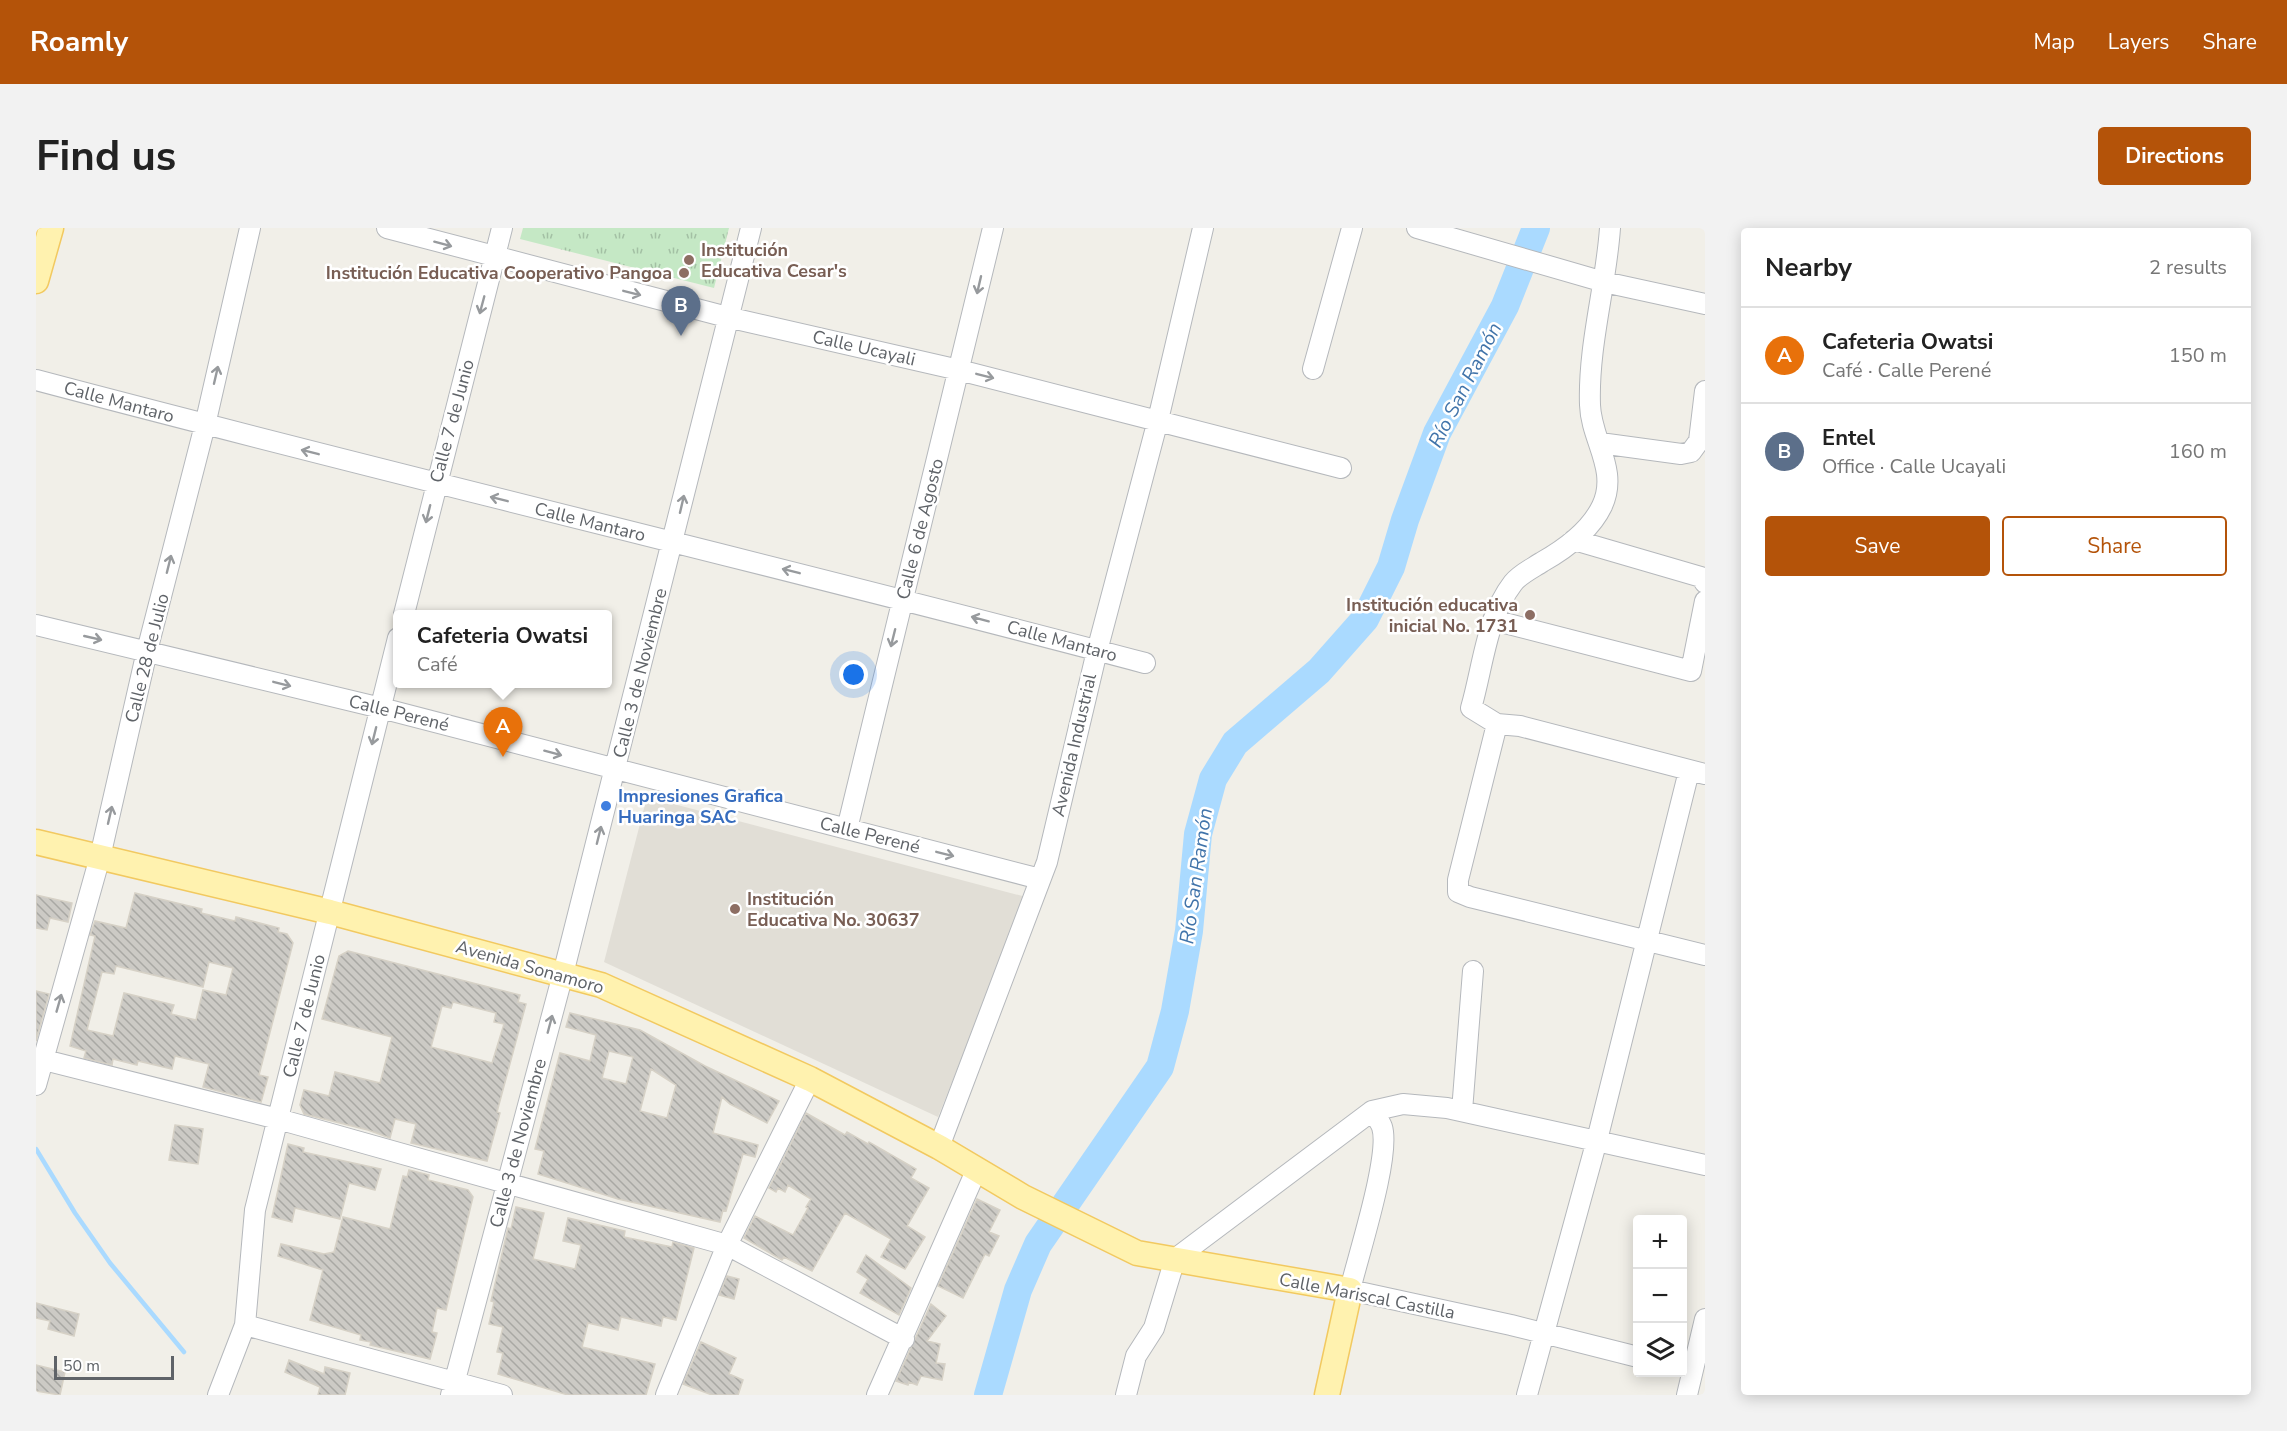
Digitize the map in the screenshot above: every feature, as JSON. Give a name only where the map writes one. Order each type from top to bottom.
[{"type":"main road","points":[[36,281],[51,228]]},
{"type":"main road","name":"Avenida Sonamoro","points":[[36,842],[330,912],[602,985],[810,1079],[939,1147],[1023,1197],[1097,1235]]},
{"type":"main road","name":"Calle Mariscal Castilla","points":[[1097,1235],[1137,1253],[1350,1290]]},
{"type":"main road","points":[[1327,1395],[1350,1290]]},
{"type":"street","name":"Calle 28 de Julio","points":[[36,1085],[40,1059],[100,857],[147,651],[205,425],[250,228]]},
{"type":"street","name":"Calle Ucayali","points":[[387,228],[494,258],[727,317],[959,370],[1341,468]]},
{"type":"street","name":"Calle 7 de Junio","points":[[405,610],[435,483],[502,228]]},
{"type":"street","name":"Calle 3 de Noviembre","points":[[453,1389],[563,974],[673,543],[750,228]]},
{"type":"street","name":"Calle 6 de Agosto","points":[[847,829],[993,228]]},
{"type":"street","name":"Avenida Industrial","points":[[939,1147],[1047,862],[1097,651],[1158,420],[1203,228]]},
{"type":"street","points":[[1313,369],[1352,228]]},
{"type":"street","points":[[1417,228],[1604,282],[1705,304]]},
{"type":"street","points":[[1527,1395],[1597,1140],[1646,939],[1697,772],[1520,726],[1497,724],[1471,708],[1493,620],[1514,581],[1574,540],[1602,507],[1608,484],[1606,464],[1595,434],[1590,407],[1591,366],[1610,228]]},
{"type":"street","name":"Calle Mantaro","points":[[36,380],[673,543],[903,598],[1145,663]]},
{"type":"street","points":[[1600,443],[1681,454],[1691,453],[1699,441],[1705,391]]},
{"type":"street","points":[[1574,540],[1701,577],[1705,583]]},
{"type":"street","points":[[1493,620],[1691,671],[1705,601]]},
{"type":"street","name":"Calle Perené","points":[[36,625],[381,708],[1040,879]]},
{"type":"street","name":"Calle 7 de Junio","points":[[218,1395],[245,1325],[255,1210],[393,659]]},
{"type":"street","points":[[1497,724],[1458,880],[1458,892],[1470,897],[1705,955]]},
{"type":"street","points":[[1462,1111],[1473,971]]},
{"type":"street","points":[[40,1059],[278,1119],[728,1245],[904,1339]]},
{"type":"street","points":[[666,1395],[728,1245],[810,1079]]},
{"type":"street","points":[[1126,1395],[1136,1356],[1154,1328],[1175,1259],[1372,1111],[1403,1104],[1462,1111],[1705,1165]]},
{"type":"street","points":[[1350,1290],[1377,1187],[1384,1144],[1382,1126],[1372,1111]]},
{"type":"street","points":[[877,1395],[904,1339],[976,1171]]},
{"type":"street","name":"Calle Mariscal Castilla","points":[[1350,1290],[1511,1325],[1633,1356]]},
{"type":"street","points":[[1687,1395],[1705,1319]]},
{"type":"street","points":[[245,1325],[453,1389],[502,1395]]},
{"type":"shaded area","points":[[647,797],[1026,897],[938,1117],[604,962]]},
{"type":"green space","points":[[523,228],[729,228],[714,288],[520,239]]},
{"type":"building","points":[[135,893],[202,909],[201,913],[235,921],[236,917],[279,928],[278,932],[287,934],[293,943],[259,1075],[268,1077],[261,1102],[203,1087],[209,1064],[175,1056],[172,1069],[138,1061],[137,1065],[113,1059],[112,1065],[84,1058],[86,1051],[70,1046],[95,936],[90,935],[95,921],[126,928]],"holes":[[[209,962],[233,968],[226,995],[203,990],[196,1020],[171,1014],[174,1005],[124,993],[113,1036],[87,1030],[102,972],[114,974],[116,966],[203,987]]]},
{"type":"building","points":[[36,895],[72,903],[68,922],[50,918],[47,930],[36,928]]},
{"type":"building","points":[[348,951],[520,995],[518,1002],[526,1004],[497,1112],[500,1113],[487,1161],[411,1143],[416,1124],[395,1119],[390,1138],[304,1114],[300,1105],[304,1090],[329,1096],[335,1072],[380,1083],[392,1037],[322,1019],[339,956]],"holes":[[[453,1002],[496,1013],[494,1022],[504,1024],[492,1063],[431,1047],[442,1006],[451,1008]]]},
{"type":"building","points":[[36,991],[49,994],[36,1041]]},
{"type":"building","points":[[570,1013],[640,1030],[705,1066],[779,1101],[767,1123],[730,1104],[722,1097],[713,1133],[758,1145],[755,1157],[743,1154],[726,1211],[723,1210],[720,1222],[618,1199],[538,1174],[544,1151],[535,1149],[560,1053],[590,1061],[596,1035],[566,1027]],"holes":[[[609,1051],[633,1057],[626,1084],[602,1078]],[[651,1069],[676,1085],[667,1118],[640,1111]]]},
{"type":"building","points":[[806,1113],[845,1135],[847,1132],[868,1144],[869,1142],[916,1169],[911,1178],[929,1188],[907,1226],[925,1237],[905,1269],[881,1257],[891,1239],[845,1213],[812,1271],[784,1257],[782,1260],[744,1238],[755,1216],[793,1235],[808,1208],[806,1207],[811,1199],[788,1185],[785,1192],[778,1188],[776,1192],[769,1188]]},
{"type":"building","points":[[175,1125],[203,1129],[198,1164],[169,1160]]},
{"type":"building","points":[[288,1144],[304,1148],[303,1152],[381,1169],[375,1190],[349,1183],[340,1219],[295,1208],[292,1222],[272,1217]]},
{"type":"building","points":[[409,1170],[429,1175],[428,1180],[468,1190],[473,1197],[446,1310],[437,1308],[432,1332],[437,1333],[430,1359],[370,1345],[371,1342],[360,1340],[361,1335],[310,1320],[323,1270],[278,1256],[281,1244],[324,1254],[334,1252],[343,1217],[390,1229],[403,1176],[407,1177]]},
{"type":"building","points":[[977,1199],[1000,1210],[989,1232],[999,1236],[989,1256],[985,1254],[963,1298],[938,1286]]},
{"type":"building","points":[[516,1207],[544,1213],[533,1259],[575,1269],[581,1245],[563,1241],[568,1218],[625,1231],[624,1237],[672,1247],[673,1242],[694,1248],[676,1320],[663,1317],[661,1326],[621,1317],[618,1330],[588,1323],[582,1347],[655,1364],[646,1395],[568,1395],[498,1374],[503,1353],[497,1352],[503,1327],[489,1324],[494,1302],[491,1301],[508,1228],[511,1229]]},
{"type":"building","points":[[866,1255],[911,1288],[899,1315],[860,1293],[868,1279],[857,1272]]},
{"type":"building","points":[[727,1276],[739,1279],[734,1299],[719,1295]]},
{"type":"building","points":[[36,1303],[79,1314],[74,1336],[48,1329],[50,1321],[36,1318]]},
{"type":"building","points":[[931,1304],[946,1316],[927,1341],[940,1344],[936,1363],[945,1364],[942,1380],[921,1376],[917,1385],[896,1381]]},
{"type":"building","points":[[701,1342],[736,1358],[729,1374],[743,1380],[738,1395],[712,1395],[683,1384]]},
{"type":"building","points":[[289,1360],[324,1374],[325,1367],[350,1373],[345,1395],[318,1395],[320,1387],[285,1372]]},
{"type":"building","points":[[36,1365],[65,1372],[60,1395],[36,1391]]},
{"type":"waterway","name":"Río San Ramón","points":[[988,1395],[1018,1290],[1038,1244],[1160,1067],[1175,1011],[1189,931],[1198,834],[1213,779],[1235,743],[1319,671],[1365,619],[1391,567],[1405,520],[1437,433],[1505,306],[1536,228]]},
{"type":"waterway","points":[[36,1149],[75,1213],[110,1263],[184,1352]]},
{"type":"place","name":"Institución Educativa Cesar's","points":[[689,260]]},
{"type":"place","name":"Institución Educativa Cooperativo Pangoa","points":[[684,273]]},
{"type":"place","name":"Entel","points":[[681,336]]},
{"type":"place","name":"Institución educativa inicial No. 1731","points":[[1530,615]]},
{"type":"place","name":"Cafeteria Owatsi","points":[[503,757]]},
{"type":"place","name":"Impresiones Grafica Huaringa SAC","points":[[606,806]]},
{"type":"place","name":"Institución Educativa No. 30637","points":[[735,909]]}]
